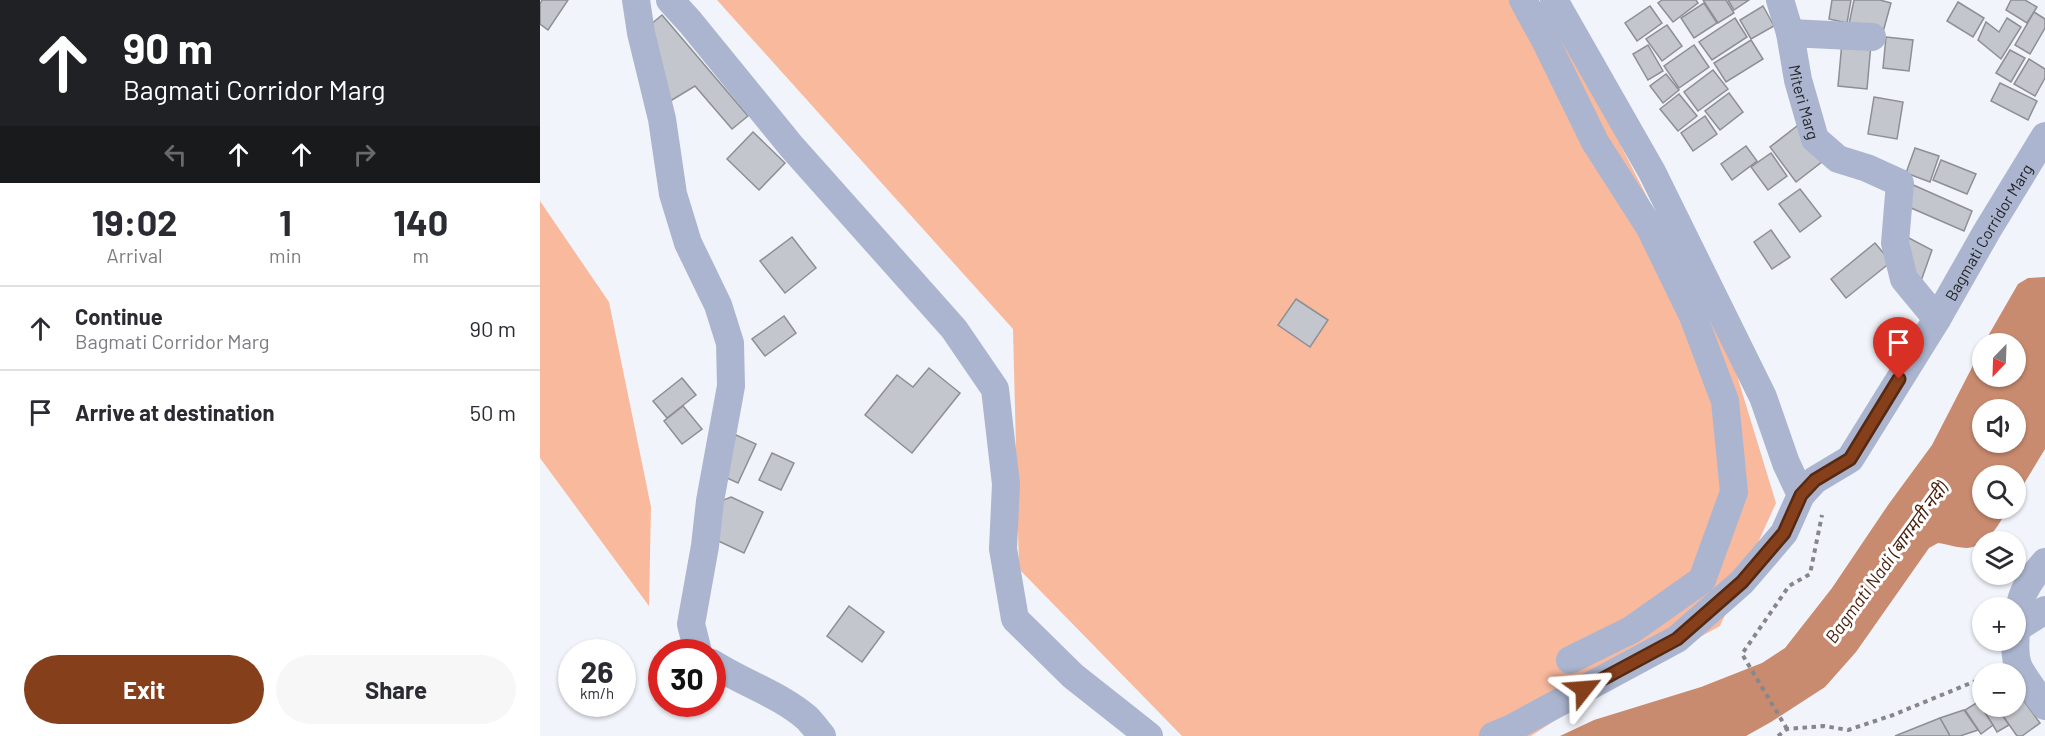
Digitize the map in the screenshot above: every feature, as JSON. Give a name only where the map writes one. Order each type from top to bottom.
[{"type":"street","points":[[636,0],[641,33],[662,119],[674,194],[688,243],[718,305],[730,343],[731,386],[691,624],[695,639]]},
{"type":"street","points":[[670,0],[799,154],[954,329],[995,389],[1006,484],[1003,549],[1015,619],[1073,676],[1149,736]]},
{"type":"street","points":[[1523,0],[1595,142],[1650,228],[1693,316],[1725,401],[1734,492],[1702,580],[1631,630],[1570,660]]},
{"type":"street","points":[[1493,736],[1677,639],[1742,582],[1784,533],[1808,487],[1786,463],[1758,387],[1652,172],[1554,0]]},
{"type":"street","name":"Miteri Marg","points":[[1780,0],[1790,33],[1798,80],[1815,139],[1838,159],[1867,168],[1900,183],[1895,243],[1904,279],[1937,319]]},
{"type":"street","points":[[1790,33],[1872,37]]},
{"type":"street","name":"Bagmati Corridor Marg","points":[[1808,487],[1850,459],[1937,319],[2045,136]]},
{"type":"street","points":[[2022,597],[2033,576],[2045,561]]},
{"type":"street","points":[[2026,622],[2045,610]]},
{"type":"street","points":[[2017,651],[2017,663],[2045,706]]},
{"type":"street","points":[[726,672],[776,696],[808,719],[822,736]]},
{"type":"path","points":[[1787,729],[1742,654],[1789,586],[1810,574],[1822,514],[1808,487]]},
{"type":"path","points":[[1778,736],[1787,729],[1824,726],[1848,730],[1893,715],[1972,683]]},
{"type":"shaded area","points":[[717,0],[1537,0],[1572,50],[1735,369],[1776,503],[1720,626],[1589,698],[1531,736],[1182,736],[1019,569],[1013,329]]},
{"type":"shaded area","points":[[540,201],[609,302],[651,507],[649,606],[540,458]]},
{"type":"water","name":"Bagmati Nadi (बागमती नदी)","points":[[2045,277],[2045,449],[2026,480],[2026,465],[1972,465],[1972,519],[2002,519],[1993,531],[1972,531],[1972,547],[1938,543],[1929,548],[1856,652],[1825,687],[1746,736],[1560,736],[1594,720],[1701,687],[1762,663],[1785,648],[1832,588],[1932,445],[1972,367],[1972,387],[2026,387],[2026,333],[1990,333],[2018,284],[2028,278]]},
{"type":"building","points":[[542,0],[568,0],[548,30],[540,24]]},
{"type":"building","points":[[1662,0],[1696,0],[1698,3],[1673,22],[1658,3]]},
{"type":"building","points":[[1703,0],[1726,0],[1734,13],[1718,23]]},
{"type":"building","points":[[1728,0],[1749,0],[1734,10]]},
{"type":"building","points":[[1832,0],[1851,0],[1847,23],[1829,19]]},
{"type":"building","points":[[1854,0],[1880,0],[1891,3],[1883,32],[1849,24]]},
{"type":"building","points":[[2011,0],[2025,0],[2037,7],[2027,23],[2006,10]]},
{"type":"building","points":[[1958,2],[1984,18],[1973,37],[1947,21]]},
{"type":"building","points":[[1704,3],[1717,23],[1694,38],[1681,18]]},
{"type":"building","points":[[1650,6],[1662,23],[1637,41],[1625,23]]},
{"type":"building","points":[[1763,6],[1774,26],[1751,39],[1740,20]]},
{"type":"building","points":[[2034,12],[2045,19],[2045,28],[2030,54],[2015,45]]},
{"type":"building","points":[[662,15],[748,116],[732,129],[695,86],[662,106],[643,31]]},
{"type":"building","points":[[1735,18],[1747,37],[1712,60],[1699,42]]},
{"type":"building","points":[[2007,18],[2021,27],[2001,59],[1978,40],[1986,22],[1999,32]]},
{"type":"building","points":[[1667,25],[1682,46],[1662,61],[1646,39]]},
{"type":"building","points":[[1886,37],[1913,40],[1909,71],[1883,68]]},
{"type":"building","points":[[1751,40],[1763,59],[1726,82],[1714,63]]},
{"type":"building","points":[[1842,42],[1871,44],[1867,89],[1838,86]]},
{"type":"building","points":[[1648,45],[1663,71],[1648,80],[1633,54]]},
{"type":"building","points":[[1694,45],[1709,67],[1679,88],[1664,66]]},
{"type":"building","points":[[2010,50],[2025,58],[2011,82],[1996,73]]},
{"type":"building","points":[[2029,59],[2045,69],[2045,78],[2035,96],[2014,84]]},
{"type":"building","points":[[1713,70],[1728,89],[1698,111],[1684,92]]},
{"type":"building","points":[[1666,74],[1679,90],[1663,103],[1650,86]]},
{"type":"building","points":[[2000,83],[2037,101],[2028,120],[1991,101]]},
{"type":"building","points":[[1729,93],[1743,112],[1720,130],[1705,111]]},
{"type":"building","points":[[1679,94],[1697,116],[1678,131],[1660,109]]},
{"type":"building","points":[[1874,97],[1903,102],[1897,139],[1868,134]]},
{"type":"building","points":[[1705,116],[1717,134],[1693,151],[1681,133]]},
{"type":"building","points":[[1797,126],[1823,161],[1796,182],[1770,147]]},
{"type":"building","points":[[753,132],[785,163],[759,190],[727,159]]},
{"type":"building","points":[[1746,146],[1757,161],[1732,180],[1721,164]]},
{"type":"building","points":[[1915,148],[1939,156],[1930,182],[1906,173]]},
{"type":"building","points":[[1771,153],[1787,176],[1768,190],[1751,167]]},
{"type":"building","points":[[1941,160],[1976,174],[1967,194],[1933,180]]},
{"type":"building","points":[[1911,184],[1972,211],[1964,231],[1902,204]]},
{"type":"building","points":[[1800,189],[1821,216],[1800,232],[1779,204]]},
{"type":"building","points":[[1771,230],[1790,257],[1772,269],[1754,242]]},
{"type":"building","points":[[1905,236],[1932,250],[1921,281],[1901,254]]},
{"type":"building","points":[[792,237],[816,268],[785,293],[760,261]]},
{"type":"building","points":[[1875,243],[1891,262],[1846,298],[1831,279]]},
{"type":"building","points":[[1296,299],[1328,320],[1310,347],[1278,325]]},
{"type":"building","points":[[784,316],[796,333],[765,356],[752,339]]},
{"type":"building","points":[[929,368],[960,393],[912,453],[865,415],[897,375],[913,387]]},
{"type":"building","points":[[682,378],[696,395],[667,418],[653,401]]},
{"type":"building","points":[[683,406],[702,429],[682,444],[664,421]]},
{"type":"building","points":[[736,435],[756,444],[738,483],[718,474]]},
{"type":"building","points":[[772,453],[794,463],[781,490],[759,480]]},
{"type":"building","points":[[731,497],[763,512],[744,553],[714,539],[716,503]]},
{"type":"building","points":[[849,606],[884,632],[862,662],[827,636]]},
{"type":"building","points":[[2026,704],[2040,723],[2022,736],[2017,736],[2004,717],[2026,717]]},
{"type":"building","points":[[1972,706],[1972,717],[1988,717],[1993,725],[1981,734],[1965,710]]},
{"type":"building","points":[[1964,710],[1978,730],[1960,736],[1950,736],[1940,718]]},
{"type":"building","points":[[1988,717],[2004,717],[2009,725],[1997,732]]},
{"type":"building","points":[[1940,718],[1950,736],[1895,736]]},
{"type":"route","points":[[1584,689],[1677,639],[1742,582],[1784,533],[1801,495],[1815,480],[1850,459],[1899,379]]}]
